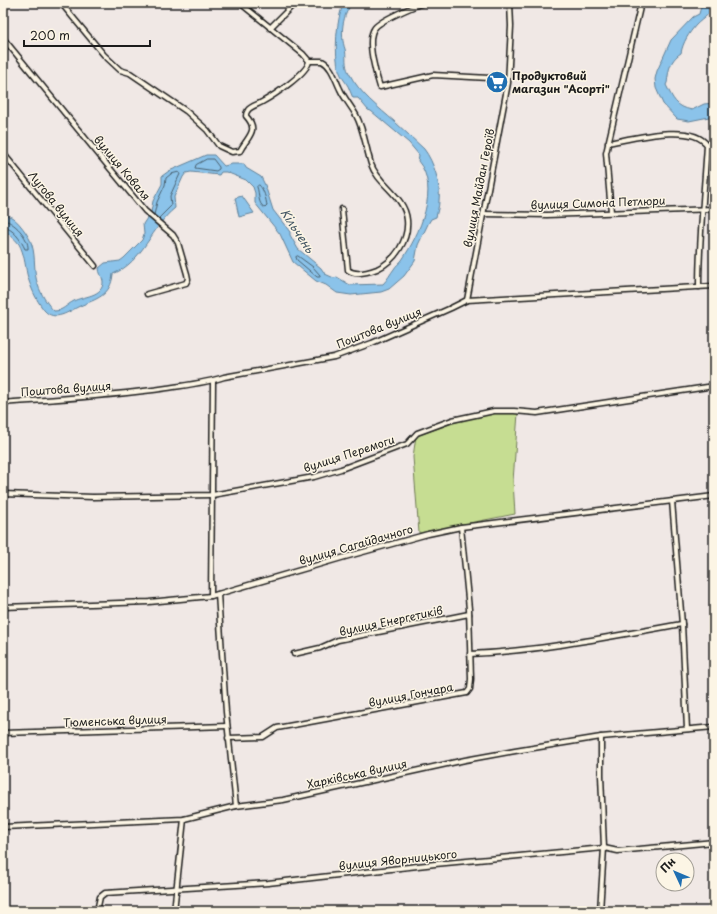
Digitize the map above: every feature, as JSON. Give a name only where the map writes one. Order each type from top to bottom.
[{"type":"street","points":[[61,3],[104,55],[120,70],[130,72],[186,111],[207,130],[219,146],[232,152],[240,151],[245,141],[252,134],[253,126],[246,116],[246,112],[288,84],[307,68],[310,61]]},
{"type":"street","points":[[240,3],[310,61],[322,61],[330,68],[340,90],[356,116],[374,172],[400,202],[406,213],[407,227],[399,250],[389,262],[370,272],[350,272],[348,270],[342,209]]},
{"type":"street","points":[[270,28],[295,3]]},
{"type":"street","points":[[424,3],[383,21],[374,27],[372,33],[372,56],[374,69],[380,87],[432,75],[508,79]]},
{"type":"street","name":"вулиця Майдан Героїв","points":[[466,300],[492,172],[508,79],[511,26],[510,3]]},
{"type":"street","points":[[611,212],[606,153],[641,3]]},
{"type":"street","points":[[714,18],[712,22],[714,24]]},
{"type":"street","name":"вулиця Коваля","points":[[3,38],[145,211],[173,235],[178,243],[188,274],[186,283],[147,294]]},
{"type":"street","points":[[608,143],[664,133],[674,133],[697,137],[704,141],[707,145],[702,210],[699,287]]},
{"type":"street","points":[[707,145],[714,145]]},
{"type":"street","name":"Лугова вулиця","points":[[3,153],[94,266]]},
{"type":"street","name":"вулиця Симона Петлюри","points":[[483,214],[547,215],[714,209]]},
{"type":"street","name":"Поштова вулиця","points":[[3,403],[115,395],[213,381],[224,377],[334,356],[372,343],[466,300],[714,286]]},
{"type":"street","points":[[211,596],[213,381]]},
{"type":"street","name":"вулиця Перемоги","points":[[3,494],[93,497],[212,495],[314,477],[341,469],[407,444],[417,433],[452,420],[494,411],[537,413],[714,386]]},
{"type":"street","name":"вулиця Сагайдачного","points":[[3,607],[149,602],[211,596],[413,538],[461,527],[714,496]]},
{"type":"street","points":[[672,501],[682,624],[687,729]]},
{"type":"street","points":[[461,527],[469,614],[470,654],[561,644],[682,624]]},
{"type":"street","points":[[218,594],[228,738],[236,806]]},
{"type":"street","name":"вулиця Енергетиків","points":[[294,654],[320,648],[338,640],[469,614]]},
{"type":"street","name":"вулиця Гончара","points":[[228,738],[263,737],[277,728],[467,693],[472,684],[470,654]]},
{"type":"street","name":"Тюменська вулиця","points":[[3,733],[227,726]]},
{"type":"street","name":"Харківська вулиця","points":[[3,827],[184,819],[236,806],[284,800],[465,760],[601,737],[714,727]]},
{"type":"street","points":[[600,911],[604,848],[600,775],[601,737]]},
{"type":"street","points":[[174,911],[184,819]]},
{"type":"street","name":"вулиця Яворницького","points":[[97,911],[100,896],[105,893],[268,883],[435,864],[604,848],[618,851],[714,842]]},
{"type":"green space","points":[[497,412],[518,413],[513,481],[515,514],[419,533],[413,457],[416,436],[456,422]]},
{"type":"water","points":[[344,3],[353,3],[346,13],[342,31],[349,73],[358,87],[370,100],[424,149],[431,160],[438,181],[439,205],[436,217],[431,219],[428,224],[418,245],[415,261],[404,276],[389,289],[381,292],[351,295],[337,293],[326,285],[316,281],[293,262],[280,234],[255,203],[255,193],[253,187],[246,180],[226,172],[221,172],[219,175],[191,172],[186,173],[183,177],[174,197],[175,208],[160,224],[140,253],[123,268],[113,274],[109,287],[102,296],[62,315],[53,316],[48,314],[38,302],[32,288],[27,274],[21,247],[3,229],[3,216],[12,217],[26,233],[33,250],[36,280],[39,288],[54,311],[60,310],[78,299],[92,295],[100,290],[103,281],[99,268],[105,263],[120,261],[142,240],[144,234],[143,224],[151,212],[153,201],[162,184],[162,176],[169,171],[206,155],[214,155],[224,166],[244,164],[246,168],[261,177],[273,210],[290,232],[290,235],[298,249],[321,268],[325,274],[334,278],[337,277],[350,285],[383,284],[409,250],[421,225],[428,198],[428,184],[425,172],[418,161],[419,155],[409,143],[368,110],[358,98],[353,98],[341,75],[337,63],[336,46],[339,18]]},
{"type":"water","points":[[702,3],[714,3],[710,13],[691,31],[685,41],[681,53],[672,63],[669,69],[666,85],[676,102],[687,109],[692,110],[704,104],[714,103],[714,116],[689,121],[677,119],[663,104],[656,88],[655,79],[671,40],[693,17],[699,14]]},
{"type":"water","points":[[242,196],[254,213],[239,217],[235,198]]},
{"type":"place","name":"Продуктовий магазин \"Асорті\"","points":[[497,82]]},
{"type":"water label","name":"Кільчень","points":[[297,231]]}]
